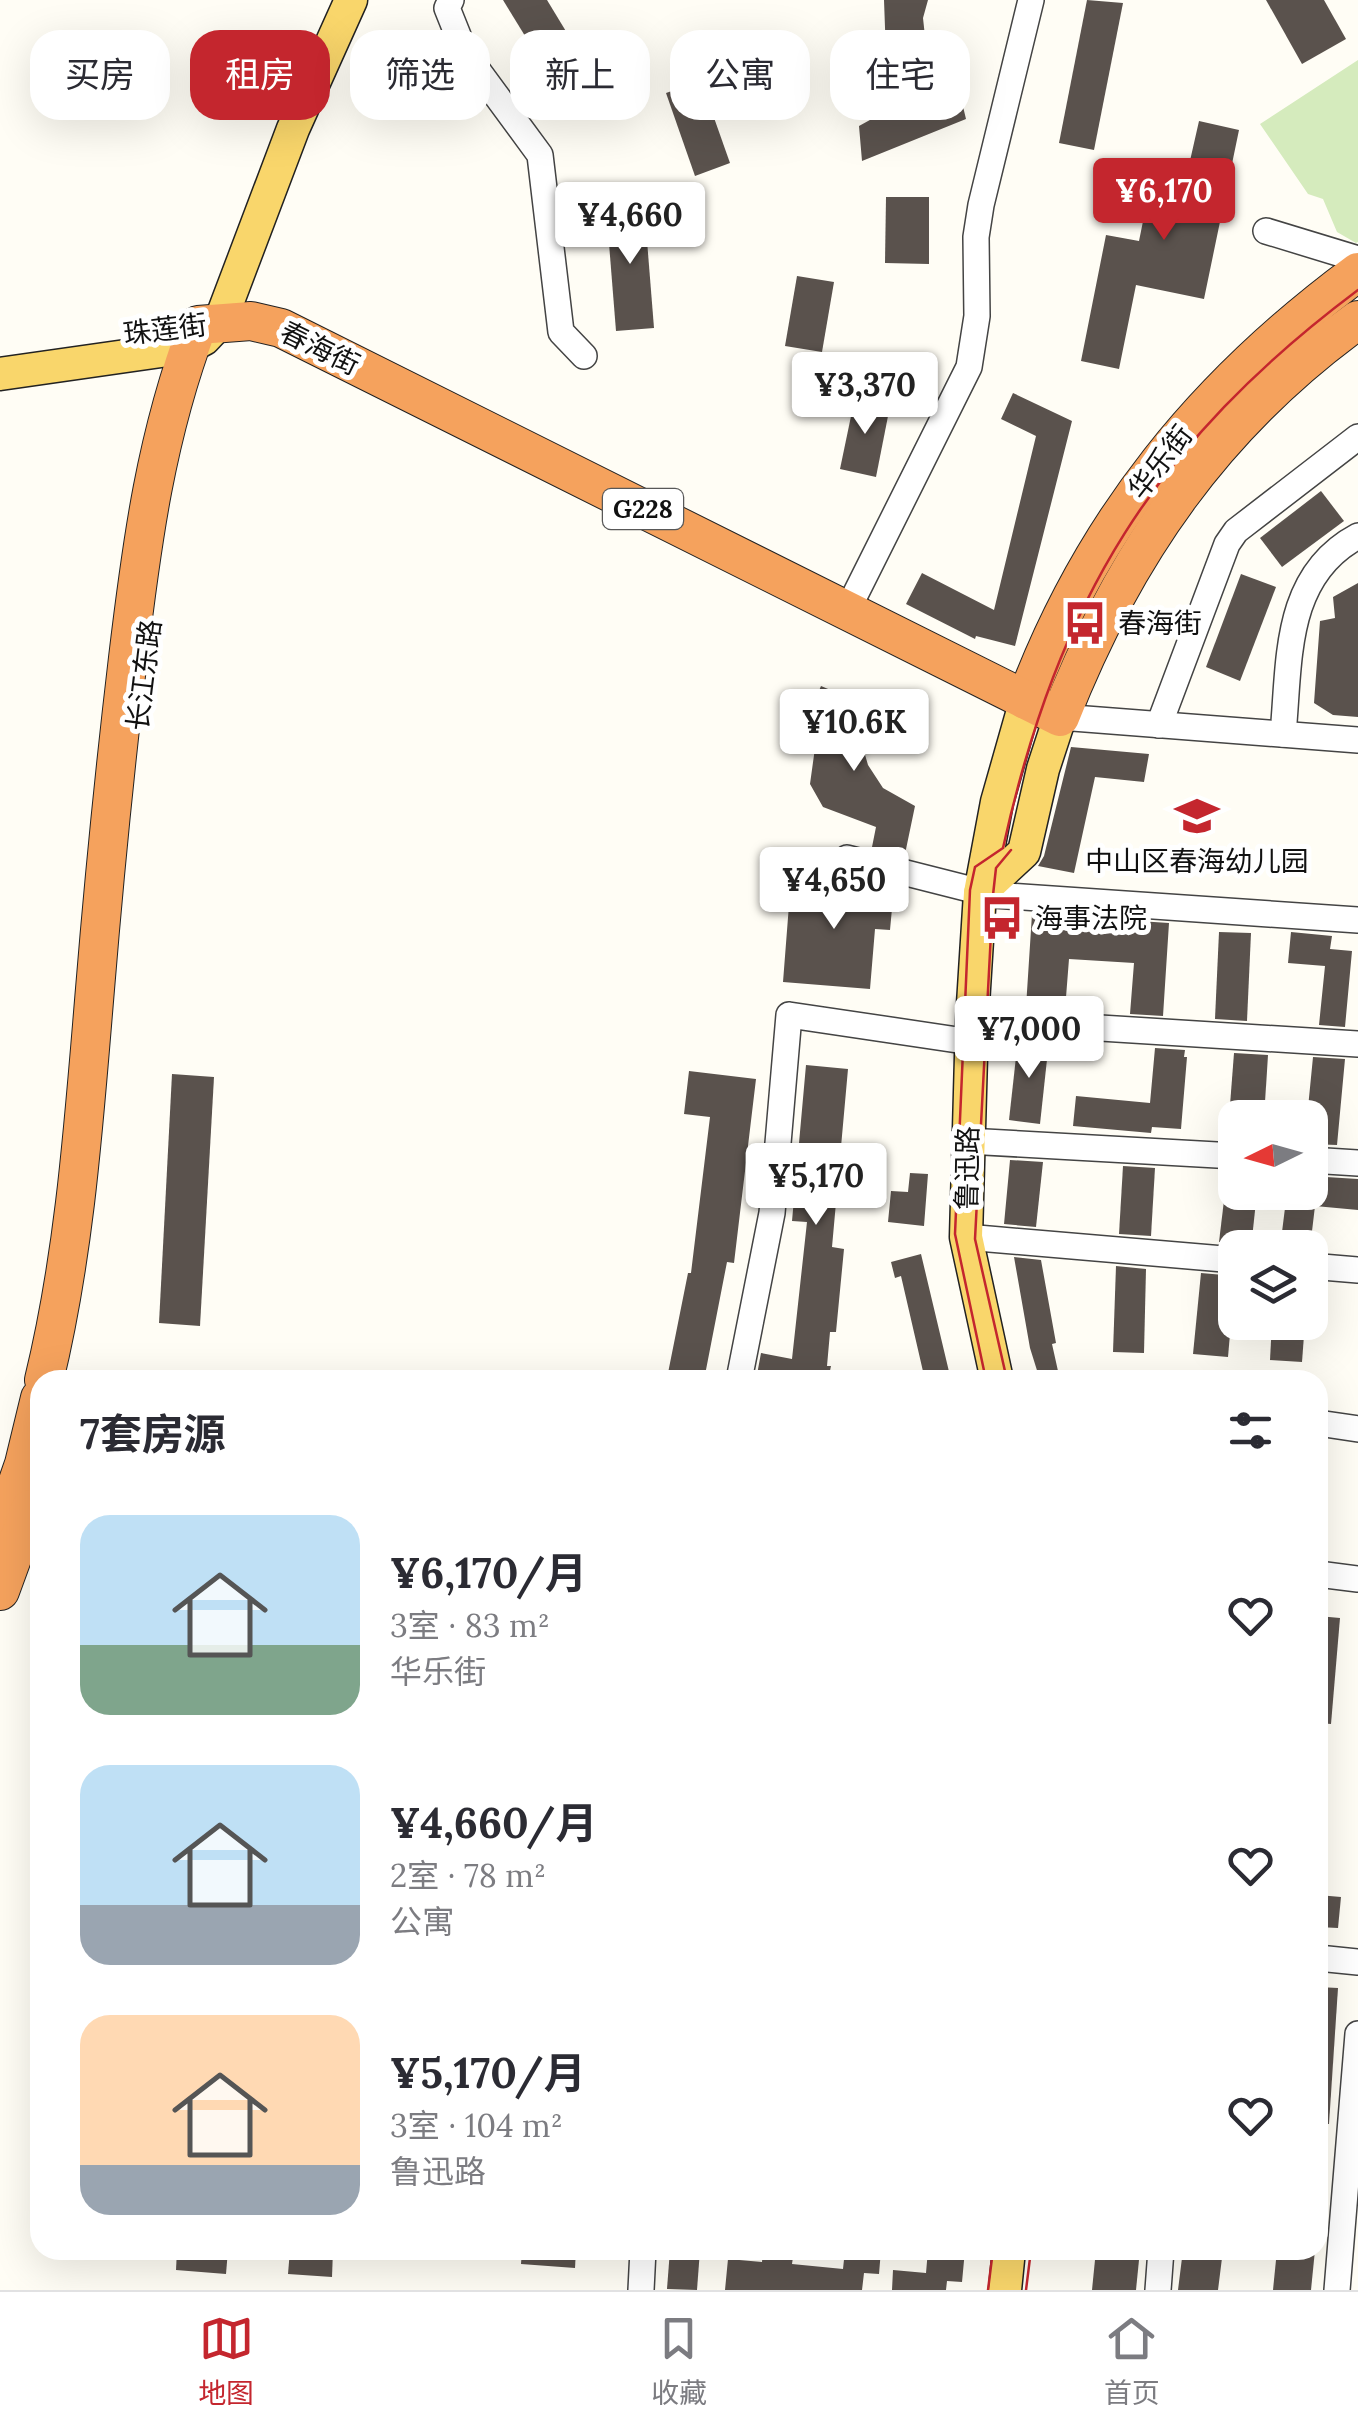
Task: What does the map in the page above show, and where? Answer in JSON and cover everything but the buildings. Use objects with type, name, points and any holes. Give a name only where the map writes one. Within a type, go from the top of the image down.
[{"type":"highway","name":"华乐街","points":[[1026,700],[1043,654],[1089,562],[1148,474],[1184,428],[1236,374],[1310,308],[1358,272]]},
{"type":"highway","name":"华乐街","points":[[1060,717],[1122,581],[1178,498],[1250,412],[1288,375],[1358,320]]},
{"type":"highway","name":"春海街","points":[[202,331],[251,322],[281,328],[1060,717]]},
{"type":"highway","name":"长江东路","points":[[46,1370],[84,1124],[110,807],[147,512],[172,395],[202,331]]},
{"type":"highway","name":"长江东路","points":[[67,1370],[103,1126],[128,810],[165,514],[193,397],[202,331]]},
{"type":"highway","points":[[2,1563],[30,1439]]},
{"type":"highway","points":[[2,1563],[30,1503]]},
{"type":"main road","name":"长江东路","points":[[202,331],[274,121],[327,0]]},
{"type":"main road","name":"长江东路","points":[[202,331],[351,0]]},
{"type":"main road","name":"珠莲街","points":[[0,352],[202,331]]},
{"type":"main road","name":"珠莲街","points":[[0,374],[202,331]]},
{"type":"main road","name":"鲁迅路","points":[[995,1370],[966,1237],[972,1031],[980,893],[997,802],[1026,700]]},
{"type":"main road","points":[[980,893],[1024,852],[1060,717]]},
{"type":"main road","points":[[1004,2290],[1007,2260]]},
{"type":"street","points":[[452,0],[447,8],[465,53],[540,156],[560,332],[584,356]]},
{"type":"street","points":[[847,611],[968,367],[977,316],[976,237],[981,204],[1031,0]]},
{"type":"street","points":[[1266,230],[1358,260]]},
{"type":"street","points":[[1159,725],[1227,544],[1236,531],[1358,437]]},
{"type":"street","points":[[1283,734],[1293,620],[1306,586],[1327,557],[1358,536]]},
{"type":"street","name":"春海街","points":[[1060,717],[1358,740]]},
{"type":"street","points":[[847,858],[980,893],[1358,920]]},
{"type":"street","points":[[741,1370],[772,1213],[788,1015],[972,1031],[1358,1044]]},
{"type":"street","points":[[967,1141],[1218,1155]]},
{"type":"street","points":[[1328,1161],[1358,1162]]},
{"type":"street","points":[[966,1237],[1218,1259]]},
{"type":"street","points":[[1328,1268],[1358,1270]]},
{"type":"street","points":[[1328,1424],[1358,1429]]},
{"type":"street","points":[[1328,1575],[1358,1579]]},
{"type":"street","points":[[1328,1959],[1358,1962]]},
{"type":"street","points":[[1337,2290],[1353,2149],[1358,2034]]},
{"type":"street","points":[[640,2290],[642,2260]]},
{"type":"street","points":[[1158,2290],[1160,2260]]},
{"type":"green space","points":[[1358,60],[1356,243],[1337,232],[1323,199],[1308,194],[1260,124]]},
{"type":"tram line","points":[[984,1370],[955,1234],[970,890],[975,867],[1003,848],[1026,759],[1053,678],[1086,603],[1125,533],[1171,468],[1224,407],[1286,348],[1358,290]]},
{"type":"tram line","points":[[1005,1370],[975,1239],[993,895],[996,868],[1011,850]]},
{"type":"tram line","points":[[988,2290],[992,2260]]},
{"type":"tram line","points":[[1026,2290],[1030,2260]]},
{"type":"place","name":"春海街","points":[[1085,623]]},
{"type":"place","name":"中山区春海幼儿园","points":[[1197,816]]},
{"type":"place","name":"海事法院","points":[[1002,918]]}]
